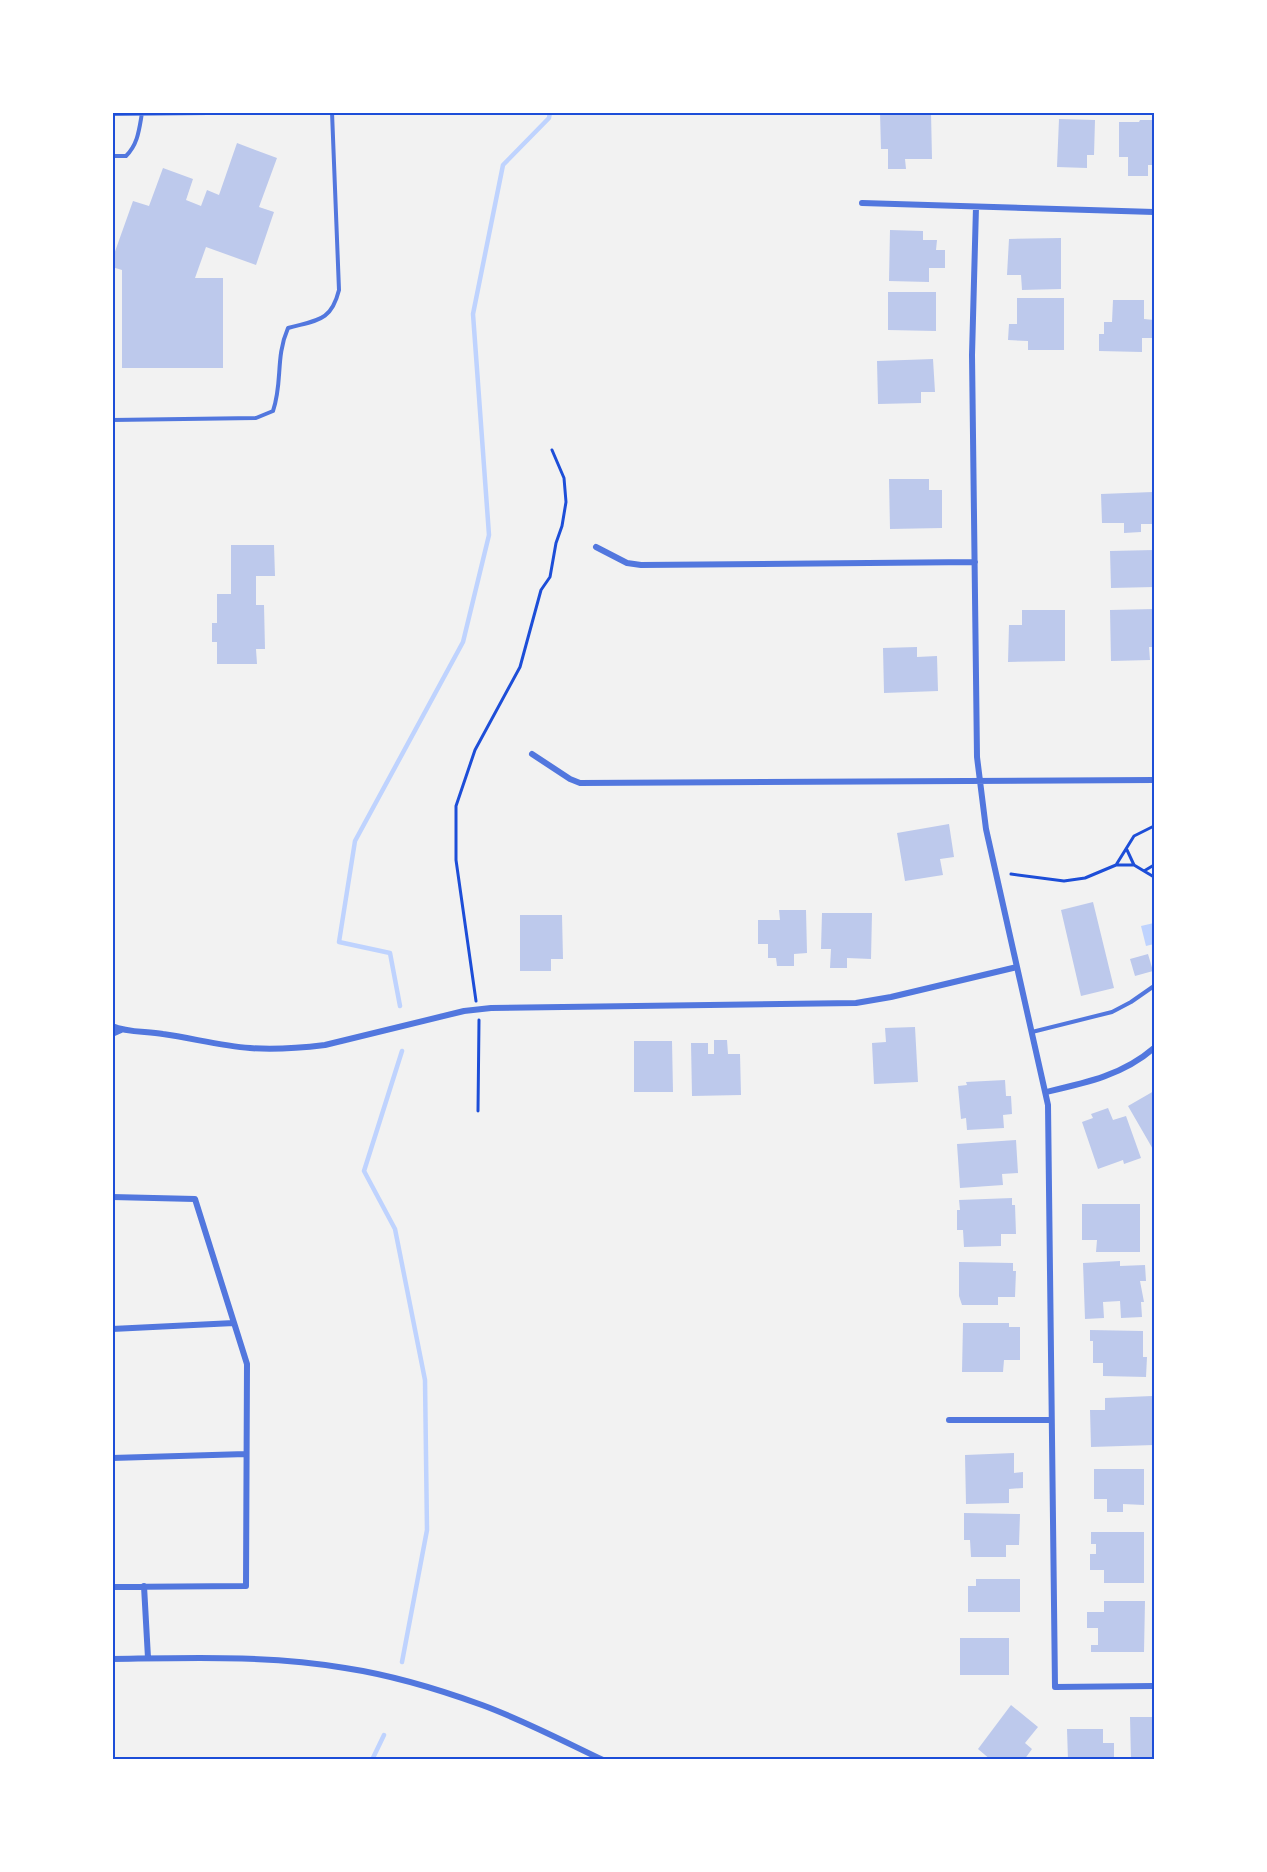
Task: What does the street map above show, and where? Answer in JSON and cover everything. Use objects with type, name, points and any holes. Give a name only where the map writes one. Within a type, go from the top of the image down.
[{"type":"street","points":[[862,203],[1155,212]]},
{"type":"street","points":[[976,207],[972,355],[978,782],[986,829],[1046,1092],[1049,1124],[1055,1687],[1155,1686]]},
{"type":"street","points":[[596,547],[627,563],[641,565],[975,562]]},
{"type":"street","points":[[532,754],[556,771],[580,783],[1155,780]]},
{"type":"street","points":[[112,1026],[121,1030],[251,1048],[297,1047],[325,1045],[477,1009],[856,1003],[1017,967]]},
{"type":"street","points":[[112,1034],[121,1030]]},
{"type":"street","points":[[1046,1092],[1115,1074],[1155,1048]]},
{"type":"street","points":[[112,1197],[195,1199],[247,1364],[246,1586],[112,1587]]},
{"type":"street","points":[[112,1329],[234,1323]]},
{"type":"street","points":[[949,1420],[1051,1420]]},
{"type":"street","points":[[112,1458],[246,1454]]},
{"type":"street","points":[[144,1586],[148,1658]]},
{"type":"street","points":[[112,1659],[276,1660],[347,1668],[377,1674],[482,1705],[603,1760]]},
{"type":"lane","points":[[112,114],[303,112]]},
{"type":"lane","points":[[112,420],[256,418],[273,411],[278,396],[279,355],[288,328],[324,318],[335,306],[339,290],[332,112]]},
{"type":"lane","points":[[112,156],[126,156],[133,149],[142,114]]},
{"type":"lane","points":[[1032,1032],[1112,1012],[1155,986]]},
{"type":"path","points":[[478,1111],[480,1030],[456,860],[456,806],[475,750],[520,667],[541,590],[550,577],[566,502],[564,478],[552,450]]},
{"type":"path","points":[[1116,865],[1134,836],[1155,826]]},
{"type":"path","points":[[1127,850],[1134,865]]},
{"type":"path","points":[[1011,874],[1064,880],[1085,878],[1116,865],[1134,865],[1155,877]]},
{"type":"path","points":[[1144,871],[1155,865]]},
{"type":"water","points":[[1154,923],[1154,944],[1146,946],[1141,926]]},
{"type":"building","points":[[880,112],[931,112],[932,159],[905,159],[906,169],[888,169],[888,149],[881,149]]},
{"type":"building","points":[[1059,119],[1095,120],[1094,155],[1087,155],[1087,168],[1057,167]]},
{"type":"building","points":[[1140,120],[1154,120],[1154,165],[1148,165],[1148,176],[1128,176],[1128,157],[1119,157],[1119,122],[1139,122]]},
{"type":"building","points":[[237,143],[277,158],[259,207],[274,212],[256,265],[206,247],[195,278],[223,278],[223,368],[122,368],[122,270],[112,267],[112,260],[133,201],[149,206],[163,168],[193,179],[186,200],[201,206],[207,190],[219,195]]},
{"type":"building","points":[[890,230],[923,231],[923,240],[937,240],[936,250],[945,250],[945,268],[929,268],[929,282],[889,281]]},
{"type":"building","points":[[1061,238],[1061,289],[1022,290],[1021,275],[1007,275],[1009,239]]},
{"type":"building","points":[[888,292],[936,292],[936,331],[888,330]]},
{"type":"building","points":[[1017,298],[1064,298],[1064,350],[1028,350],[1028,341],[1008,340],[1009,324],[1017,324]]},
{"type":"building","points":[[1113,300],[1144,300],[1144,319],[1154,320],[1154,338],[1142,338],[1142,352],[1099,351],[1099,334],[1104,334],[1104,322],[1112,322]]},
{"type":"building","points":[[933,359],[935,392],[921,392],[921,403],[878,404],[877,361]]},
{"type":"building","points":[[889,479],[929,479],[929,490],[942,490],[942,528],[890,529]]},
{"type":"building","points":[[1153,492],[1154,524],[1141,524],[1141,532],[1124,533],[1124,523],[1102,523],[1101,494]]},
{"type":"building","points":[[231,545],[274,545],[275,576],[256,576],[256,605],[264,605],[265,649],[256,649],[257,664],[217,664],[217,642],[212,642],[212,623],[217,623],[217,594],[231,594]]},
{"type":"building","points":[[1154,550],[1154,587],[1111,588],[1110,551]]},
{"type":"building","points":[[1154,609],[1154,647],[1149,647],[1150,660],[1111,661],[1110,610]]},
{"type":"building","points":[[1022,610],[1065,610],[1065,661],[1008,662],[1009,625],[1022,625]]},
{"type":"building","points":[[917,647],[917,657],[937,656],[938,691],[884,693],[883,648]]},
{"type":"building","points":[[949,824],[954,857],[940,859],[943,875],[905,881],[897,833]]},
{"type":"building","points":[[1093,902],[1114,988],[1081,996],[1061,910]]},
{"type":"building","points":[[779,910],[806,910],[807,953],[794,954],[794,966],[777,966],[776,958],[768,958],[768,944],[758,944],[758,920],[780,920]]},
{"type":"building","points":[[822,913],[872,913],[871,959],[847,958],[847,968],[830,968],[831,949],[821,949]]},
{"type":"building","points":[[520,915],[562,915],[563,959],[551,959],[551,971],[520,971]]},
{"type":"building","points":[[1148,954],[1153,971],[1135,976],[1130,959]]},
{"type":"building","points":[[915,1027],[918,1082],[874,1084],[872,1043],[886,1042],[885,1028]]},
{"type":"building","points":[[714,1040],[727,1040],[728,1054],[740,1054],[741,1095],[692,1096],[691,1043],[708,1043],[708,1054],[714,1054]]},
{"type":"building","points":[[634,1041],[672,1041],[673,1092],[634,1092]]},
{"type":"building","points":[[1005,1080],[1006,1096],[1011,1096],[1012,1114],[1003,1115],[1004,1128],[967,1130],[966,1118],[961,1119],[958,1086],[967,1085],[966,1082]]},
{"type":"building","points":[[1154,1091],[1154,1151],[1128,1106]]},
{"type":"building","points":[[1108,1108],[1113,1120],[1126,1116],[1141,1158],[1124,1164],[1123,1160],[1098,1169],[1082,1122],[1093,1118],[1091,1114]]},
{"type":"building","points":[[1016,1140],[1018,1173],[1002,1174],[1003,1185],[960,1188],[957,1144]]},
{"type":"building","points":[[1012,1198],[1012,1205],[1015,1205],[1016,1234],[1001,1234],[1001,1246],[964,1247],[963,1230],[957,1230],[959,1200]]},
{"type":"building","points":[[1082,1204],[1140,1204],[1140,1252],[1096,1252],[1097,1240],[1082,1240]]},
{"type":"building","points":[[1120,1261],[1120,1266],[1145,1265],[1146,1281],[1140,1281],[1144,1302],[1141,1302],[1142,1317],[1121,1318],[1120,1301],[1103,1302],[1104,1318],[1085,1319],[1083,1263]]},
{"type":"building","points":[[959,1262],[1013,1263],[1013,1271],[1016,1271],[1015,1297],[998,1297],[998,1305],[962,1305],[959,1296]]},
{"type":"building","points":[[963,1323],[1009,1323],[1009,1327],[1020,1327],[1020,1360],[1004,1360],[1003,1372],[962,1372]]},
{"type":"building","points":[[1090,1330],[1143,1331],[1143,1357],[1147,1357],[1146,1377],[1103,1376],[1103,1363],[1093,1363],[1093,1341],[1090,1341]]},
{"type":"building","points":[[1152,1396],[1154,1445],[1091,1447],[1090,1410],[1105,1410],[1105,1398]]},
{"type":"building","points":[[1014,1453],[1014,1473],[1023,1472],[1023,1488],[1009,1489],[1009,1503],[966,1504],[965,1455]]},
{"type":"building","points":[[1094,1469],[1144,1469],[1144,1505],[1123,1504],[1123,1512],[1107,1512],[1107,1499],[1094,1499]]},
{"type":"building","points":[[964,1513],[1020,1514],[1019,1545],[1006,1545],[1006,1557],[971,1557],[970,1540],[964,1540]]},
{"type":"building","points":[[1091,1532],[1144,1532],[1144,1583],[1104,1583],[1104,1570],[1090,1570],[1090,1554],[1096,1554],[1096,1544],[1091,1544]]},
{"type":"building","points":[[976,1579],[1020,1579],[1020,1612],[968,1612],[968,1586],[976,1586]]},
{"type":"building","points":[[1104,1601],[1145,1601],[1144,1652],[1091,1652],[1091,1645],[1098,1645],[1098,1628],[1087,1628],[1087,1612],[1104,1612]]},
{"type":"building","points":[[960,1638],[1009,1638],[1009,1675],[960,1675]]},
{"type":"building","points":[[1011,1705],[1038,1727],[1025,1743],[1032,1749],[1024,1760],[991,1760],[978,1749]]},
{"type":"building","points":[[1130,1717],[1154,1717],[1154,1760],[1131,1760]]},
{"type":"building","points":[[1067,1729],[1103,1729],[1103,1743],[1114,1743],[1114,1760],[1068,1760]]},
{"type":"waterway","points":[[400,1006],[390,953],[339,942],[355,841],[463,642],[489,535],[473,314],[503,165],[549,118],[550,112]]},
{"type":"waterway","points":[[402,1051],[364,1171],[395,1229],[425,1380],[427,1530],[402,1662]]},
{"type":"waterway","points":[[372,1760],[384,1735]]}]
